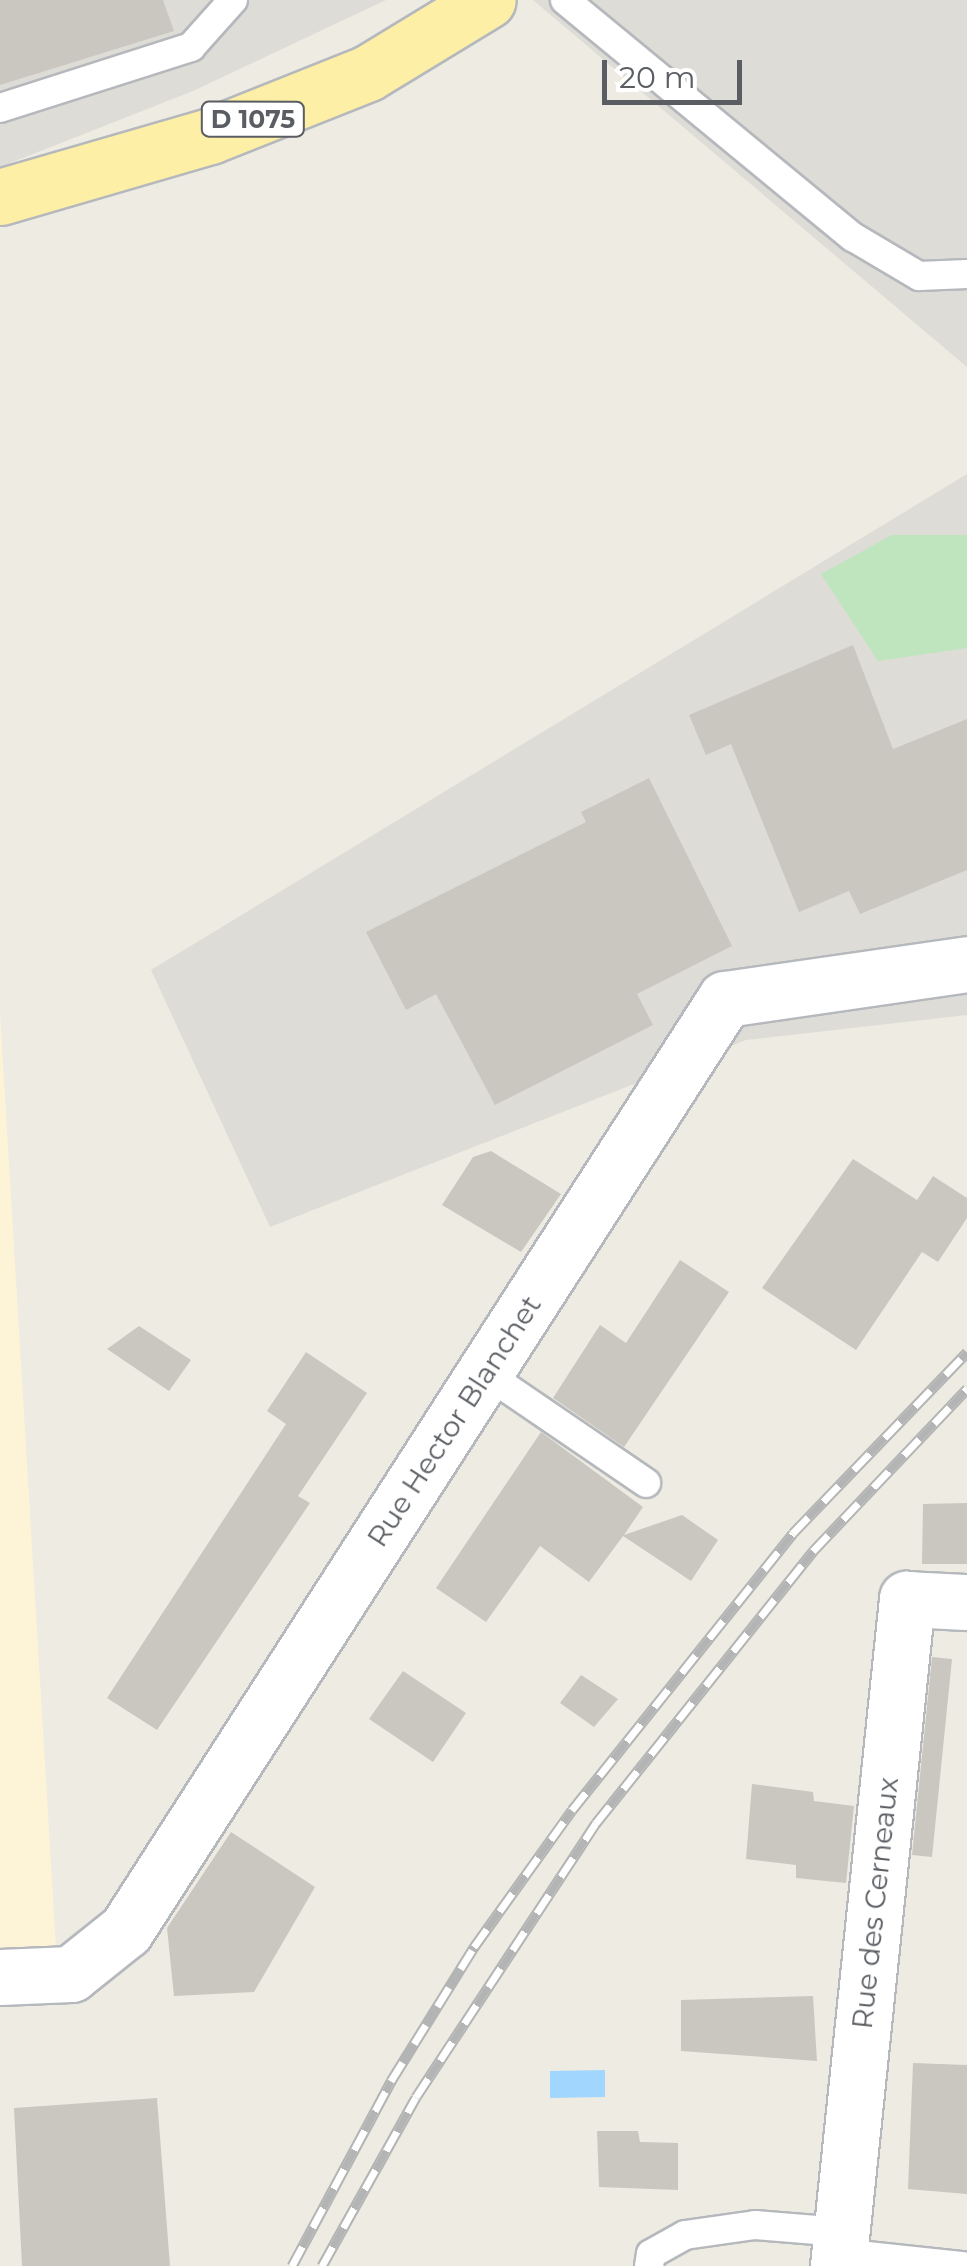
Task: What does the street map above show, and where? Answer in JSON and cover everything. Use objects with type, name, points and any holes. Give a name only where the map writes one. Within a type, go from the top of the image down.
[{"type":"main road","name":"D 1075","points":[[0,196],[210,136],[315,94],[368,72],[488,0]]},
{"type":"street","name":"Rue Hector Blanchet","points":[[0,1977],[71,1974],[126,1930],[726,999],[967,964]]},
{"type":"street","name":"Rue des Cerneaux","points":[[840,2250],[907,1599],[967,1602]]},
{"type":"lane","points":[[0,108],[191,47],[233,0]]},
{"type":"lane","points":[[565,0],[852,237],[919,276],[967,274]]},
{"type":"lane","points":[[485,1373],[646,1483]]},
{"type":"lane","points":[[649,2266],[651,2254],[685,2235],[755,2225],[840,2250],[963,2266]]},
{"type":"shaded area","points":[[0,0],[386,0],[193,91],[0,167]]},
{"type":"shaded area","points":[[533,0],[967,0],[967,367]]},
{"type":"shaded area","points":[[967,474],[967,1015],[746,1040],[270,1227],[151,970]]},
{"type":"shaded area","points":[[0,1013],[56,1947],[0,1948]]},
{"type":"green space","points":[[892,535],[967,535],[967,648],[878,661],[821,574]]},
{"type":"water","points":[[605,2070],[605,2097],[550,2098],[550,2071]]},
{"type":"building","points":[[0,0],[163,0],[174,31],[0,85]]},
{"type":"building","points":[[853,645],[893,749],[967,719],[967,870],[860,914],[849,891],[799,912],[731,744],[706,755],[689,715]]},
{"type":"building","points":[[649,778],[732,946],[637,994],[653,1025],[495,1105],[436,994],[406,1010],[366,932],[586,822],[581,812]]},
{"type":"building","points":[[491,1151],[561,1194],[521,1252],[442,1205],[473,1157]]},
{"type":"building","points":[[853,1159],[917,1200],[933,1176],[967,1198],[967,1218],[938,1262],[922,1252],[856,1350],[762,1288]]},
{"type":"building","points":[[680,1260],[729,1292],[624,1447],[553,1398],[600,1325],[626,1343]]},
{"type":"building","points":[[139,1326],[191,1360],[169,1391],[107,1349]]},
{"type":"building","points":[[306,1352],[367,1393],[298,1496],[310,1503],[157,1730],[107,1698],[286,1424],[267,1411]]},
{"type":"building","points":[[541,1432],[643,1507],[624,1535],[682,1515],[718,1540],[691,1581],[623,1536],[589,1582],[540,1546],[486,1622],[436,1588]]},
{"type":"building","points":[[967,1503],[967,1564],[922,1564],[923,1504]]},
{"type":"building","points":[[932,1657],[952,1659],[932,1857],[912,1855]]},
{"type":"building","points":[[403,1671],[466,1713],[433,1762],[369,1719]]},
{"type":"building","points":[[581,1675],[618,1699],[594,1727],[560,1703]]},
{"type":"building","points":[[752,1784],[813,1792],[814,1801],[854,1806],[846,1883],[796,1878],[796,1865],[746,1859]]},
{"type":"building","points":[[231,1832],[315,1887],[254,1992],[174,1996],[167,1928]]},
{"type":"building","points":[[813,1996],[817,2061],[681,2051],[681,2000]]},
{"type":"building","points":[[913,2063],[967,2065],[967,2194],[908,2189]]},
{"type":"building","points":[[157,2098],[170,2266],[22,2266],[14,2108]]},
{"type":"building","points":[[597,2131],[638,2131],[640,2142],[678,2143],[678,2190],[599,2187]]},
{"type":"railway","points":[[292,2266],[391,2081],[474,1947],[572,1810],[793,1533],[967,1352]]},
{"type":"railway","points":[[322,2266],[416,2097],[596,1823],[813,1551],[967,1389]]}]
